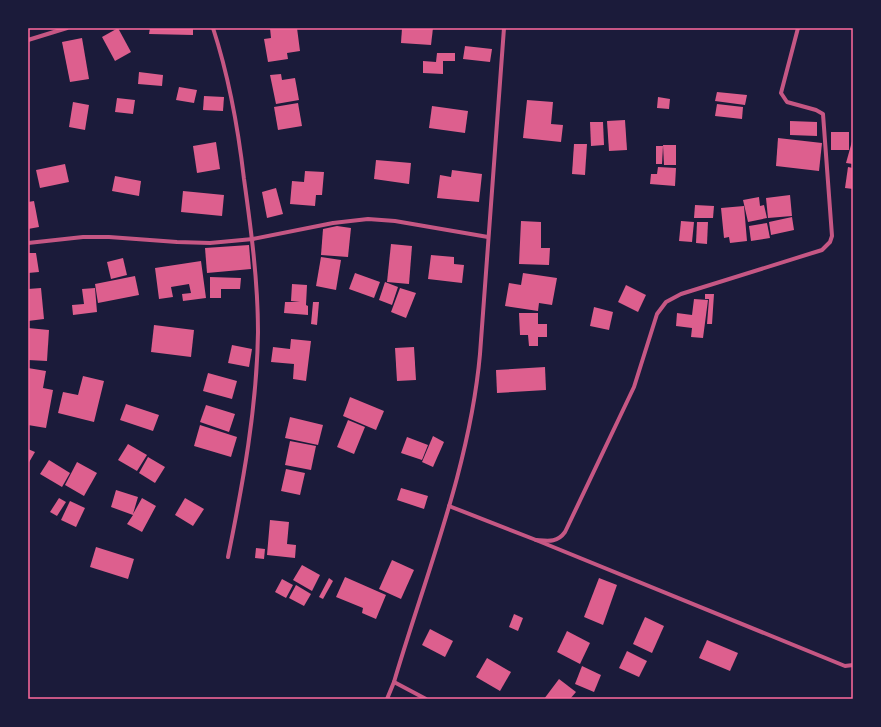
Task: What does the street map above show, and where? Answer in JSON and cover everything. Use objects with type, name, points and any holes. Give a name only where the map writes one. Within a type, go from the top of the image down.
[{"type":"street","points":[[28,40],[67,28]]},
{"type":"street","points":[[213,28],[233,101],[252,239],[258,332],[252,411],[238,506],[228,557]]},
{"type":"street","points":[[387,699],[394,682],[449,506],[468,435],[474,403],[480,354],[504,28]]},
{"type":"street","points":[[536,540],[558,540],[565,532],[634,387],[657,314],[666,302],[681,294],[822,250],[830,242],[831,229],[823,114],[816,110],[787,102],[781,93],[798,28]]},
{"type":"street","points":[[28,243],[83,237],[131,238],[193,243],[252,239],[333,223],[368,219],[395,221],[488,237]]},
{"type":"street","points":[[449,506],[845,666],[853,665]]},
{"type":"street","points":[[394,682],[426,699]]},
{"type":"building","points":[[118,28],[131,52],[115,61],[102,37]]},
{"type":"building","points":[[150,28],[193,28],[193,35],[149,34]]},
{"type":"building","points":[[270,28],[297,28],[300,51],[287,53],[288,59],[268,62],[264,39],[271,38]]},
{"type":"building","points":[[402,28],[433,28],[431,45],[401,43]]},
{"type":"building","points":[[82,38],[89,79],[70,82],[62,42]]},
{"type":"building","points":[[465,46],[492,49],[490,62],[463,59]]},
{"type":"building","points":[[437,53],[455,53],[455,61],[443,61],[443,74],[423,73],[423,61],[436,62]]},
{"type":"building","points":[[139,72],[163,75],[162,86],[138,84]]},
{"type":"building","points":[[281,74],[282,80],[295,78],[299,100],[276,104],[270,75]]},
{"type":"building","points":[[179,87],[197,90],[194,103],[176,100]]},
{"type":"building","points":[[717,92],[747,95],[745,105],[715,101]]},
{"type":"building","points":[[204,96],[224,97],[223,111],[203,110]]},
{"type":"building","points":[[658,97],[670,99],[669,109],[657,108]]},
{"type":"building","points":[[117,98],[135,100],[133,114],[115,112]]},
{"type":"building","points":[[527,100],[553,102],[551,124],[563,125],[561,142],[523,138]]},
{"type":"building","points":[[73,102],[89,105],[85,130],[69,127]]},
{"type":"building","points":[[298,103],[302,126],[278,130],[274,107]]},
{"type":"building","points":[[717,104],[743,107],[742,119],[715,116]]},
{"type":"building","points":[[432,106],[468,111],[465,133],[429,128]]},
{"type":"building","points":[[625,120],[627,150],[609,151],[607,121]]},
{"type":"building","points":[[790,121],[817,122],[817,136],[790,135]]},
{"type":"building","points":[[590,122],[603,122],[604,145],[591,146]]},
{"type":"building","points":[[831,132],[849,132],[849,150],[831,150]]},
{"type":"building","points":[[778,138],[822,143],[819,171],[776,166]]},
{"type":"building","points":[[853,138],[853,164],[846,163]]},
{"type":"building","points":[[216,142],[220,169],[197,173],[193,146]]},
{"type":"building","points":[[574,144],[587,144],[585,175],[572,174]]},
{"type":"building","points":[[663,145],[676,145],[676,165],[664,165]]},
{"type":"building","points":[[656,146],[663,146],[662,164],[656,164]]},
{"type":"building","points":[[376,160],[411,163],[409,184],[374,179]]},
{"type":"building","points":[[65,164],[69,182],[40,188],[36,170]]},
{"type":"building","points":[[658,167],[676,168],[675,186],[650,184],[651,174],[657,174]]},
{"type":"building","points":[[848,167],[853,168],[853,189],[845,188]]},
{"type":"building","points":[[452,170],[482,174],[479,202],[437,198],[440,175],[451,177]]},
{"type":"building","points":[[305,171],[324,172],[322,195],[316,195],[315,206],[290,204],[292,181],[304,182]]},
{"type":"building","points":[[115,176],[141,181],[139,196],[112,191]]},
{"type":"building","points":[[276,188],[283,214],[267,218],[262,192]]},
{"type":"building","points":[[183,191],[224,195],[222,216],[181,212]]},
{"type":"building","points":[[790,195],[792,216],[768,218],[766,198]]},
{"type":"building","points":[[759,197],[760,206],[764,205],[767,218],[748,222],[743,200]]},
{"type":"building","points":[[34,201],[39,227],[28,229],[28,202]]},
{"type":"building","points":[[695,205],[714,206],[713,218],[694,218]]},
{"type":"building","points":[[744,206],[747,241],[730,243],[729,237],[724,238],[721,208]]},
{"type":"building","points":[[792,217],[794,230],[771,235],[769,222]]},
{"type":"building","points":[[521,221],[541,222],[541,248],[550,248],[549,265],[519,264]]},
{"type":"building","points":[[681,221],[694,222],[692,242],[679,241]]},
{"type":"building","points":[[697,222],[708,222],[707,244],[696,243]]},
{"type":"building","points":[[767,223],[770,238],[751,241],[749,226]]},
{"type":"building","points":[[337,226],[351,228],[348,257],[321,255],[323,229]]},
{"type":"building","points":[[391,244],[412,246],[409,284],[387,282]]},
{"type":"building","points":[[249,245],[251,269],[207,273],[205,248]]},
{"type":"building","points":[[28,253],[36,253],[39,272],[28,273]]},
{"type":"building","points":[[431,255],[454,257],[454,264],[464,265],[462,283],[428,279]]},
{"type":"building","points":[[321,257],[341,260],[336,290],[316,286]]},
{"type":"building","points":[[123,258],[127,275],[111,279],[107,262]]},
{"type":"building","points":[[201,261],[206,298],[183,301],[182,294],[191,293],[189,284],[171,287],[173,297],[159,299],[155,268]]},
{"type":"building","points":[[355,273],[380,282],[374,298],[349,289]]},
{"type":"building","points":[[523,273],[557,278],[552,305],[539,303],[538,311],[505,306],[509,283],[521,285]]},
{"type":"building","points":[[135,276],[139,295],[98,303],[95,284]]},
{"type":"building","points":[[210,277],[241,278],[240,289],[221,289],[221,298],[210,298]]},
{"type":"building","points":[[385,282],[398,287],[392,305],[379,300]]},
{"type":"building","points":[[292,284],[307,285],[306,305],[308,306],[308,315],[284,313],[285,302],[300,302],[291,301]]},
{"type":"building","points":[[626,285],[646,295],[638,312],[618,302]]},
{"type":"building","points":[[41,288],[44,319],[28,321],[28,289]]},
{"type":"building","points":[[95,288],[97,312],[73,315],[72,305],[84,304],[82,289]]},
{"type":"building","points":[[400,288],[416,293],[406,318],[391,312]]},
{"type":"building","points":[[705,294],[714,294],[712,324],[707,324],[709,299],[705,299]]},
{"type":"building","points":[[694,299],[708,300],[703,338],[691,337],[692,328],[676,326],[677,313],[692,315]]},
{"type":"building","points":[[313,302],[319,302],[317,325],[311,324]]},
{"type":"building","points":[[594,307],[613,312],[609,330],[590,326]]},
{"type":"building","points":[[519,313],[538,313],[538,324],[547,324],[547,337],[538,337],[538,346],[529,346],[528,335],[520,335]]},
{"type":"building","points":[[154,325],[194,330],[191,357],[151,352]]},
{"type":"building","points":[[28,328],[49,330],[47,361],[28,360]]},
{"type":"building","points":[[291,339],[311,341],[306,381],[293,379],[294,364],[271,362],[273,347],[290,349]]},
{"type":"building","points":[[232,345],[252,349],[249,367],[228,363]]},
{"type":"building","points":[[414,347],[416,380],[397,381],[395,348]]},
{"type":"building","points":[[545,367],[546,390],[497,393],[496,370]]},
{"type":"building","points":[[28,368],[46,371],[43,388],[53,390],[46,428],[28,425]]},
{"type":"building","points":[[208,373],[237,381],[232,399],[203,391]]},
{"type":"building","points":[[83,376],[104,381],[94,422],[58,413],[63,392],[78,395]]},
{"type":"building","points":[[350,397],[384,411],[376,430],[343,416]]},
{"type":"building","points":[[126,404],[159,415],[153,431],[120,420]]},
{"type":"building","points":[[206,405],[235,414],[229,432],[200,422]]},
{"type":"building","points":[[290,417],[323,425],[318,445],[285,438]]},
{"type":"building","points":[[348,420],[365,427],[354,454],[337,447]]},
{"type":"building","points":[[200,425],[237,437],[231,457],[194,446]]},
{"type":"building","points":[[433,436],[444,442],[433,467],[422,462]]},
{"type":"building","points":[[407,437],[428,445],[422,460],[401,453]]},
{"type":"building","points":[[290,441],[316,446],[311,470],[285,465]]},
{"type":"building","points":[[128,444],[147,455],[137,471],[118,460]]},
{"type":"building","points":[[28,449],[35,452],[28,464]]},
{"type":"building","points":[[148,457],[165,467],[155,483],[139,473]]},
{"type":"building","points":[[49,460],[70,473],[62,487],[40,474]]},
{"type":"building","points":[[77,462],[97,473],[84,496],[65,485]]},
{"type":"building","points":[[286,469],[305,473],[300,495],[281,491]]},
{"type":"building","points":[[401,488],[428,496],[424,509],[397,500]]},
{"type":"building","points":[[116,490],[138,497],[133,514],[142,498],[156,506],[142,532],[127,524],[133,515],[111,507]]},
{"type":"building","points":[[59,498],[66,502],[57,516],[50,512]]},
{"type":"building","points":[[185,498],[204,509],[193,526],[175,515]]},
{"type":"building","points":[[70,501],[85,508],[76,527],[61,520]]},
{"type":"building","points":[[270,520],[289,522],[287,544],[296,545],[295,558],[267,555]]},
{"type":"building","points":[[96,547],[134,559],[128,579],[90,567]]},
{"type":"building","points":[[256,548],[265,549],[264,559],[255,558]]},
{"type":"building","points":[[392,560],[414,570],[401,599],[379,589]]},
{"type":"building","points":[[302,565],[320,575],[312,591],[293,580]]},
{"type":"building","points":[[345,577],[386,595],[376,619],[362,613],[363,608],[336,597]]},
{"type":"building","points":[[329,578],[333,581],[323,599],[319,597]]},
{"type":"building","points":[[599,578],[617,585],[603,625],[584,617]]},
{"type":"building","points":[[282,579],[293,585],[286,598],[275,592]]},
{"type":"building","points":[[296,585],[311,594],[304,606],[289,598]]},
{"type":"building","points":[[514,614],[523,618],[518,631],[509,627]]},
{"type":"building","points":[[645,617],[664,626],[652,653],[633,644]]},
{"type":"building","points":[[430,629],[453,641],[445,657],[422,645]]},
{"type":"building","points":[[567,631],[590,643],[580,664],[557,652]]},
{"type":"building","points":[[707,640],[738,653],[730,671],[699,658]]},
{"type":"building","points":[[627,651],[647,661],[639,677],[619,668]]},
{"type":"building","points":[[487,658],[511,672],[500,691],[476,677]]},
{"type":"building","points":[[582,666],[601,675],[594,692],[575,684]]},
{"type":"building","points":[[559,679],[576,692],[570,699],[544,699]]}]
